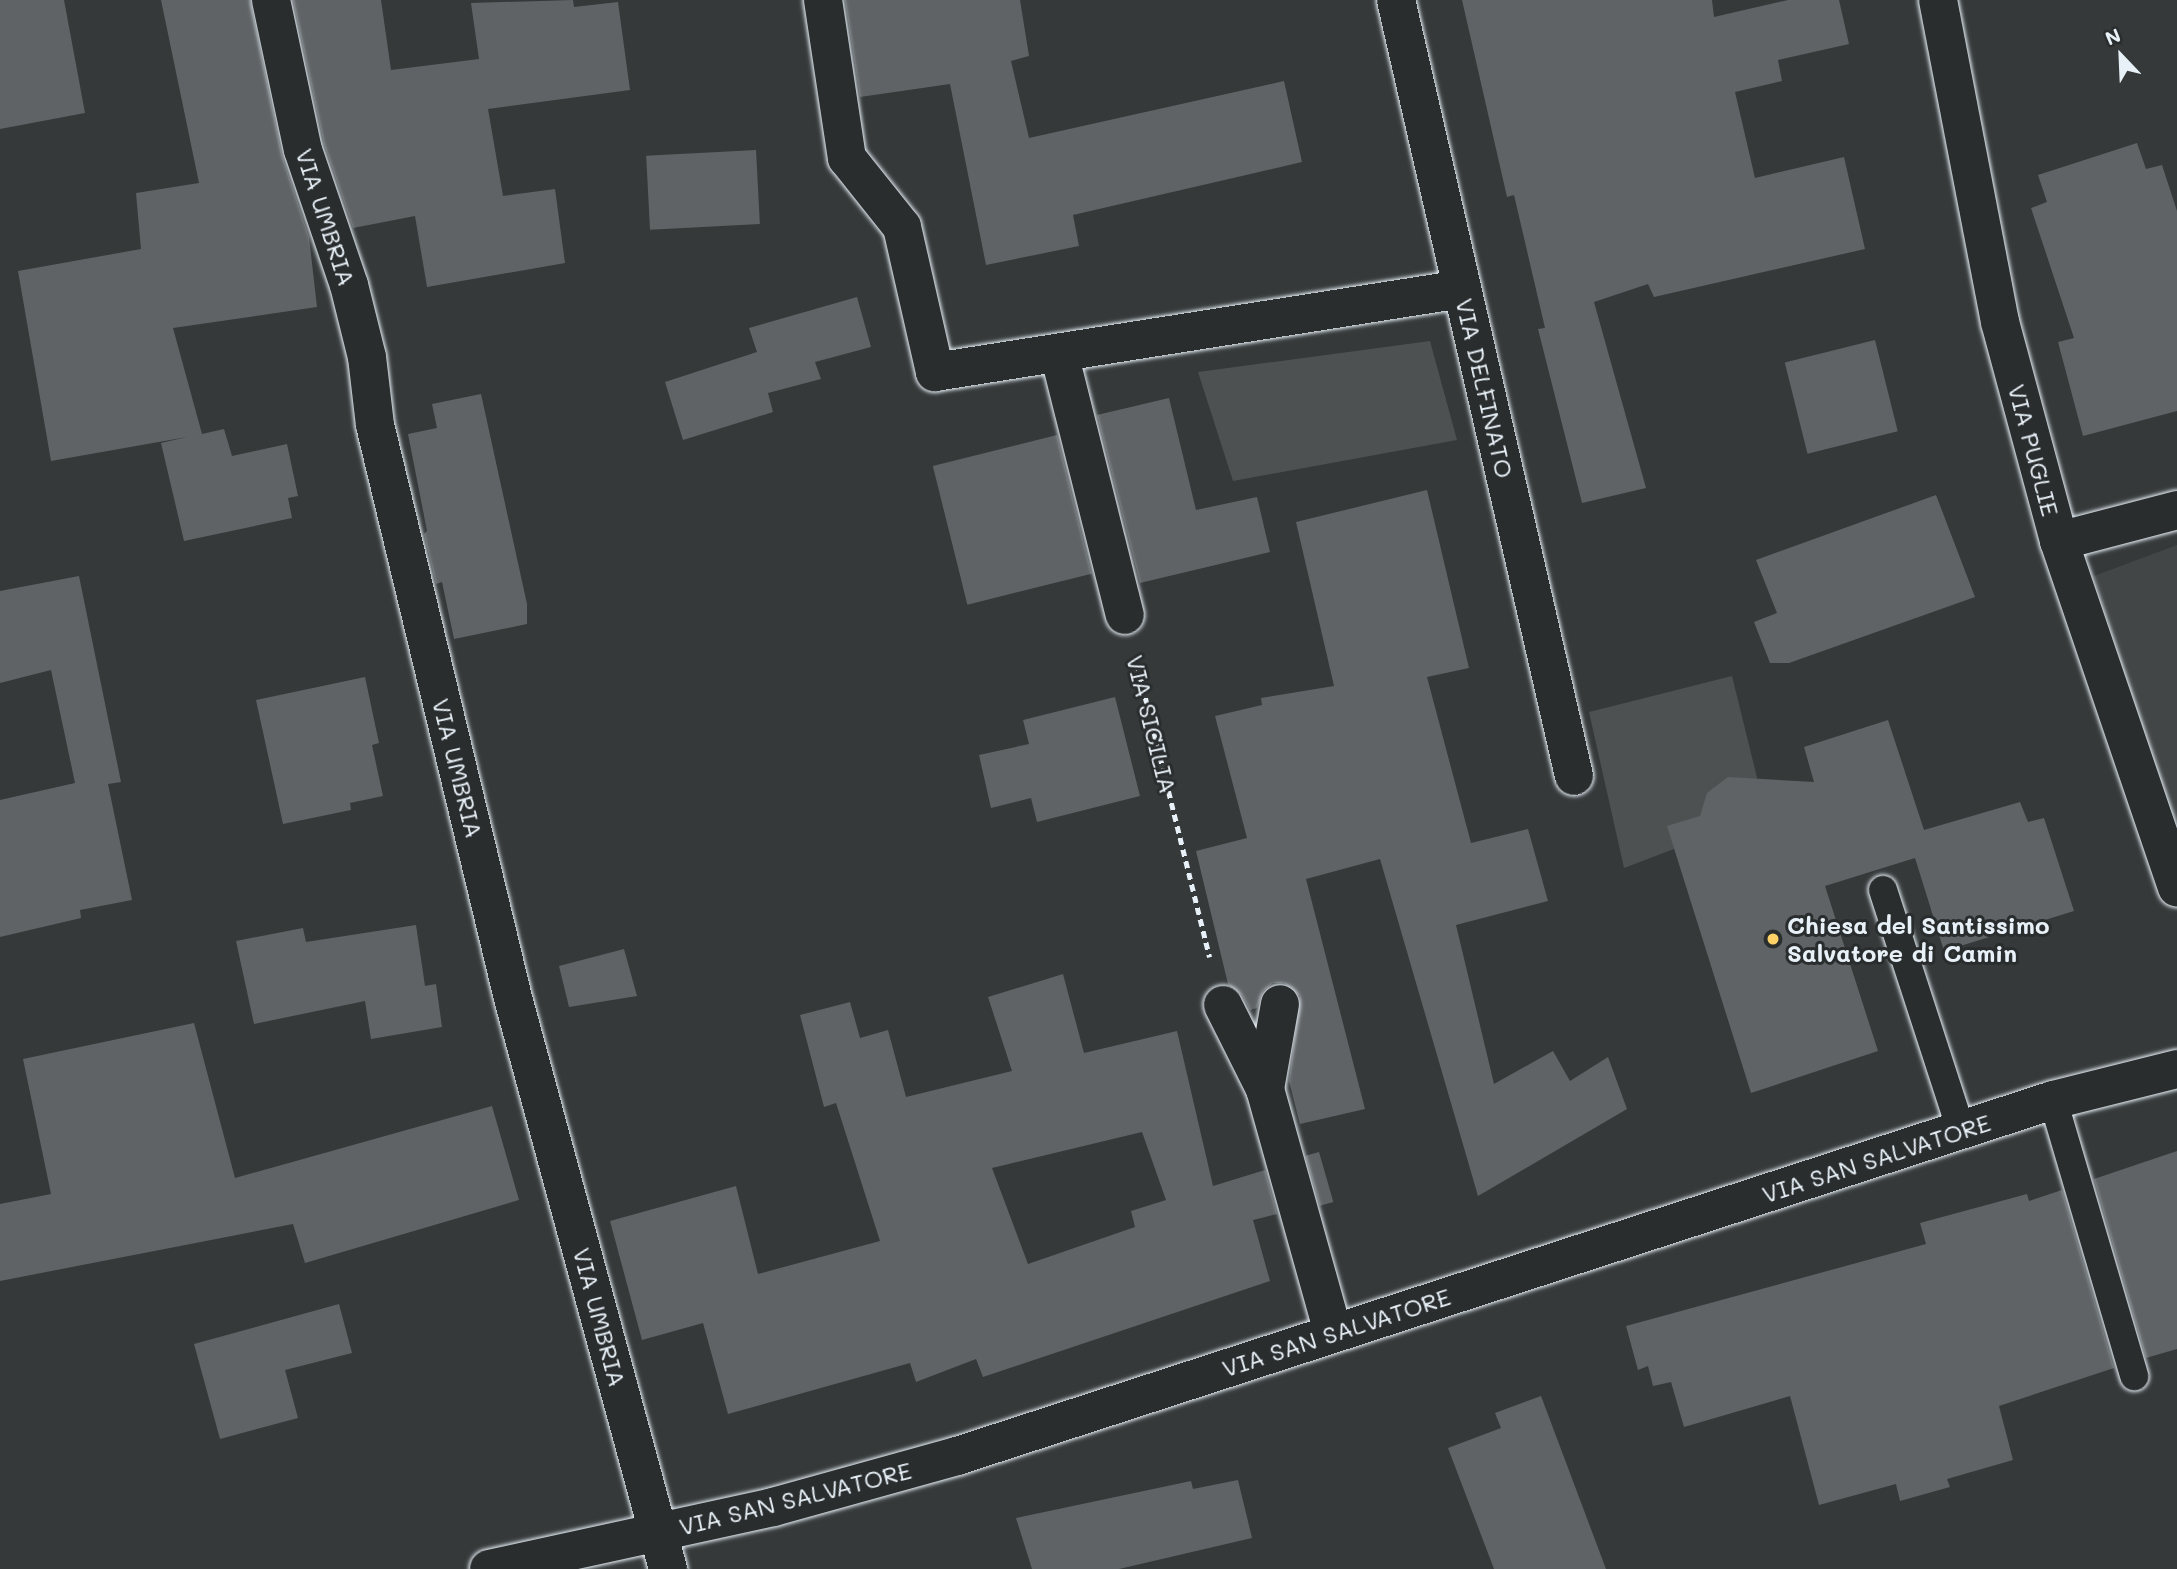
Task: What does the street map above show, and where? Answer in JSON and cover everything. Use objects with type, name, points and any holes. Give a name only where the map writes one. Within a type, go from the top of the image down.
[{"type":"street","name":"VIA UMBRIA","points":[[271,0],[303,150],[349,285],[367,357],[375,425],[513,998],[663,1551]]},
{"type":"street","points":[[823,0],[847,158],[902,227],[935,373],[1462,289]]},
{"type":"street","name":"VIA DELFINATO","points":[[1396,0],[1574,776]]},
{"type":"street","name":"VIA PUGLIE","points":[[1938,0],[2000,322],[2059,541],[2177,887]]},
{"type":"street","points":[[1059,352],[1125,615]]},
{"type":"street","points":[[2059,541],[2177,510]]},
{"type":"street","points":[[1265,1089],[1280,1004]]},
{"type":"street","points":[[1223,1005],[1265,1089],[1333,1333]]},
{"type":"street","name":"VIA SAN SALVATORE","points":[[489,1569],[663,1551],[2053,1100],[2177,1069]]},
{"type":"lane","points":[[1883,890],[1961,1130]]},
{"type":"lane","points":[[2053,1100],[2134,1376]]},
{"type":"path","name":"VIA SICILIA","points":[[1125,615],[1223,1005]]},
{"type":"shaded area","points":[[1430,341],[1457,440],[1233,481],[1198,372]]},
{"type":"shaded area","points":[[2177,545],[2177,848],[2094,576]]},
{"type":"shaded area","points":[[1732,676],[1766,814],[1624,868],[1589,712]]},
{"type":"building","points":[[0,0],[64,0],[85,113],[0,129]]},
{"type":"building","points":[[161,0],[250,0],[282,155],[309,237],[317,307],[173,328],[202,434],[224,429],[232,456],[287,444],[298,496],[288,498],[292,518],[184,541],[161,443],[187,437],[51,461],[18,271],[141,249],[136,193],[199,183]]},
{"type":"building","points":[[293,0],[381,0],[391,70],[479,59],[471,3],[573,0],[574,7],[618,2],[630,90],[488,109],[503,196],[555,189],[565,263],[427,287],[415,216],[353,228],[324,144]]},
{"type":"building","points":[[845,0],[1020,0],[1029,56],[1011,61],[1029,138],[1284,81],[1302,162],[1073,215],[1079,246],[986,265],[950,84],[860,97]]},
{"type":"building","points":[[1462,0],[1712,0],[1714,17],[1788,0],[1839,0],[1849,44],[1778,60],[1782,81],[1735,92],[1755,178],[1844,157],[1865,249],[1654,297],[1648,284],[1594,302],[1646,488],[1582,503],[1538,329],[1545,328],[1514,195],[1507,197]]},
{"type":"building","points":[[2137,143],[2146,169],[2162,165],[2177,211],[2177,411],[2083,436],[2058,342],[2074,338],[2031,208],[2047,202],[2038,175]]},
{"type":"building","points":[[756,150],[760,224],[650,230],[646,156]]},
{"type":"building","points":[[857,297],[871,347],[815,362],[821,379],[768,393],[773,412],[683,440],[665,382],[757,352],[749,328]]},
{"type":"building","points":[[1875,340],[1898,431],[1808,454],[1785,362]]},
{"type":"building","points":[[481,394],[527,604],[527,624],[454,639],[442,582],[436,584],[424,534],[427,531],[408,434],[437,428],[432,404]]},
{"type":"building","points":[[1169,398],[1196,510],[1257,497],[1270,552],[1140,583],[1097,415]]},
{"type":"building","points":[[1057,435],[1092,574],[967,605],[933,466]]},
{"type":"building","points":[[1427,490],[1469,668],[1427,677],[1471,843],[1528,829],[1548,901],[1456,925],[1494,1084],[1553,1051],[1570,1081],[1608,1057],[1627,1109],[1478,1196],[1380,859],[1306,879],[1365,1109],[1300,1124],[1289,1081],[1300,996],[1284,983],[1273,983],[1263,991],[1257,1008],[1250,1010],[1242,995],[1228,984],[1196,851],[1247,838],[1215,716],[1262,705],[1261,698],[1334,686],[1296,522]]},
{"type":"building","points":[[1936,495],[1975,597],[1789,663],[1770,663],[1754,622],[1777,613],[1756,560]]},
{"type":"building","points":[[79,576],[121,782],[108,784],[132,900],[80,910],[81,918],[0,937],[0,800],[75,783],[51,670],[0,683],[0,591]]},
{"type":"building","points":[[365,677],[379,743],[372,745],[383,796],[350,803],[351,810],[283,824],[256,700]]},
{"type":"building","points":[[1115,697],[1140,796],[1037,822],[1031,798],[991,808],[979,755],[1029,744],[1023,720]]},
{"type":"building","points":[[1888,720],[1924,830],[2020,802],[2028,822],[2044,818],[2074,911],[1944,951],[1915,858],[1825,886],[1878,1051],[1751,1093],[1667,826],[1700,816],[1707,793],[1728,777],[1814,782],[1804,747]]},
{"type":"building","points":[[416,925],[425,986],[436,984],[442,1027],[371,1039],[365,1001],[254,1024],[236,941],[303,928],[306,942]]},
{"type":"building","points":[[624,949],[637,996],[569,1007],[559,966]]},
{"type":"building","points":[[1063,974],[1084,1053],[1177,1031],[1213,1186],[1265,1170],[1277,1214],[1253,1220],[1270,1281],[983,1377],[976,1359],[916,1382],[910,1363],[728,1414],[703,1323],[642,1340],[610,1221],[736,1186],[758,1274],[880,1241],[836,1103],[824,1107],[800,1015],[850,1002],[860,1038],[888,1030],[906,1097],[1012,1071],[988,997]],"holes":[[[1142,1132],[1166,1200],[1131,1211],[1135,1227],[1028,1264],[992,1168]]]},
{"type":"building","points":[[194,1023],[235,1178],[492,1106],[519,1200],[305,1263],[293,1224],[0,1281],[0,1204],[51,1194],[23,1059]]},
{"type":"building","points":[[2177,1151],[2177,1349],[2146,1358],[2094,1179]]},
{"type":"building","points":[[1319,1152],[1333,1202],[1320,1206],[1306,1156]]},
{"type":"building","points":[[2062,1190],[2114,1368],[1999,1406],[2013,1460],[1947,1479],[1950,1487],[1900,1501],[1896,1484],[1819,1505],[1790,1396],[1684,1427],[1671,1382],[1653,1386],[1648,1366],[1638,1370],[1626,1326],[1926,1244],[1920,1223],[2027,1194],[2029,1201]]},
{"type":"building","points":[[339,1304],[352,1353],[285,1370],[298,1418],[220,1439],[194,1344]]},
{"type":"building","points":[[1541,1396],[1606,1569],[1494,1569],[1448,1448],[1501,1428],[1495,1413]]},
{"type":"building","points":[[1238,1480],[1252,1538],[1119,1569],[1032,1569],[1016,1518],[1191,1481],[1193,1489]]},
{"type":"place","name":"Chiesa del Santissimo Salvatore di Camin","points":[[1773,939]]}]
